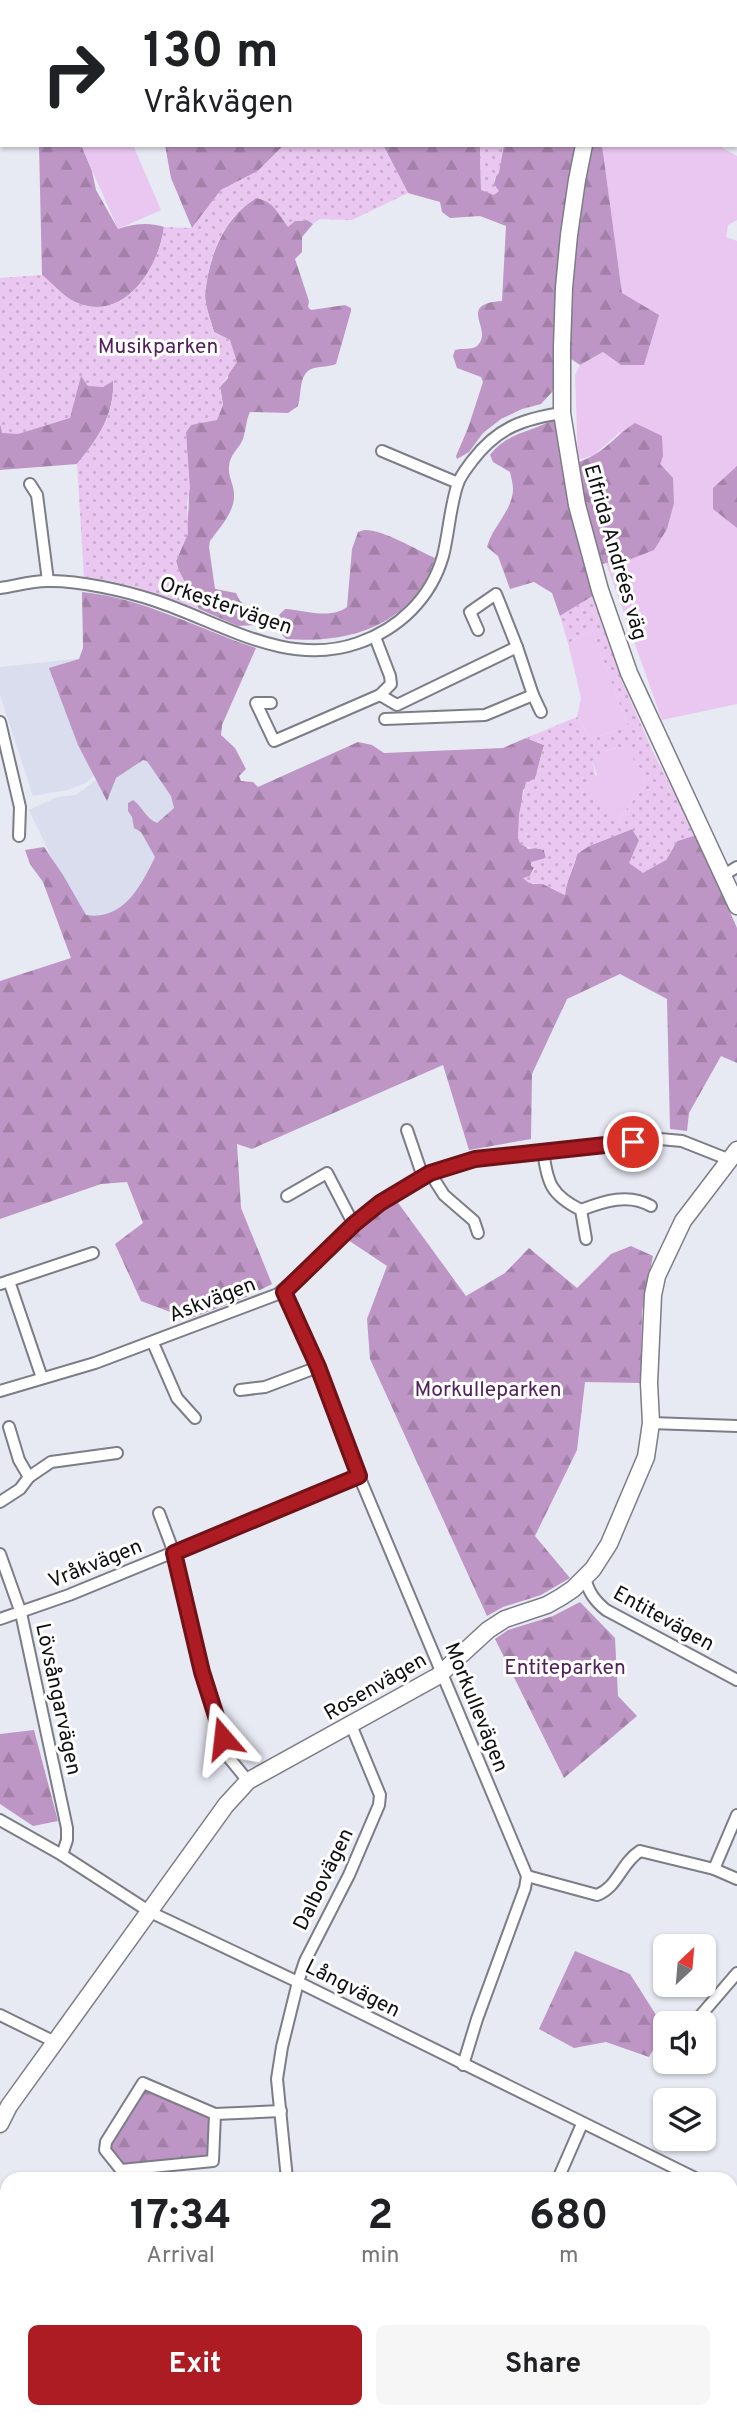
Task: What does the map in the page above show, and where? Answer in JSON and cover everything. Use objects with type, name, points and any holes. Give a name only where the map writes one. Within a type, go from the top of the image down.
[{"type":"street","name":"Elfrida Andrées väg","points":[[584,147],[575,191],[564,288],[562,413],[577,505],[600,590],[645,709],[730,871],[737,906]]},
{"type":"street","name":"Orkestervägen","points":[[0,589],[48,581],[108,588],[154,600],[238,634],[286,649],[334,650],[375,637],[409,614],[429,588],[443,557],[458,482],[484,445],[502,431],[523,421],[562,413]]},
{"type":"street","points":[[382,451],[458,482]]},
{"type":"street","points":[[30,484],[37,495],[48,581]]},
{"type":"street","points":[[478,631],[470,612],[496,594],[541,712]]},
{"type":"street","points":[[271,703],[257,703],[274,741],[380,695],[391,684],[375,637]]},
{"type":"street","points":[[380,695],[397,705],[517,647]]},
{"type":"street","points":[[386,719],[485,715],[533,695]]},
{"type":"street","points":[[0,722],[20,810],[19,836]]},
{"type":"street","points":[[407,1130],[427,1175],[444,1195],[474,1221],[478,1233]]},
{"type":"street","points":[[284,1292],[354,1224],[380,1203],[427,1175],[475,1159],[660,1139],[682,1141],[734,1155]]},
{"type":"street","points":[[542,1150],[545,1171],[553,1192],[566,1203],[581,1210],[606,1200],[639,1200],[651,1206]]},
{"type":"street","name":"Rosenvägen","points":[[0,2124],[9,2106],[226,1805],[248,1782],[438,1676],[488,1630],[505,1619],[547,1605],[573,1589],[602,1557],[642,1468],[651,1423],[649,1383],[653,1296],[657,1276],[683,1222],[734,1155]]},
{"type":"street","points":[[287,1196],[327,1173],[354,1224]]},
{"type":"street","points":[[581,1210],[586,1239]]},
{"type":"street","points":[[42,1378],[4,1282],[93,1253]]},
{"type":"street","name":"Askvägen","points":[[0,1391],[153,1343],[284,1292]]},
{"type":"street","name":"Morkullevägen","points":[[284,1292],[318,1367],[359,1476],[527,1876]]},
{"type":"street","name":"Askvägen","points":[[153,1343],[177,1398],[195,1418]]},
{"type":"street","points":[[240,1390],[265,1387],[318,1367]]},
{"type":"street","points":[[651,1423],[737,1426]]},
{"type":"street","points":[[9,1427],[19,1461],[29,1477]]},
{"type":"street","points":[[0,1502],[20,1489],[29,1477],[51,1462],[117,1453]]},
{"type":"street","name":"Vråkvägen","points":[[0,1619],[174,1553],[359,1476]]},
{"type":"street","points":[[159,1513],[174,1553],[202,1672],[230,1759],[248,1782]]},
{"type":"street","name":"Lövsångarvägen","points":[[0,1554],[21,1613],[67,1828],[68,1840],[62,1855]]},
{"type":"street","name":"Entitevägen","points":[[585,1577],[591,1594],[606,1610],[737,1680]]},
{"type":"street","name":"Dalbovägen","points":[[286,2172],[277,2080],[298,1982],[305,1961],[349,1875],[379,1805],[380,1795],[351,1725]]},
{"type":"street","points":[[714,1869],[737,1815]]},
{"type":"street","name":"Långvägen","points":[[0,1820],[62,1855],[150,1912],[682,2172]]},
{"type":"street","points":[[463,2065],[527,1876],[597,1895],[613,1885],[634,1855],[640,1851],[714,1869],[737,1879]]},
{"type":"street","points":[[704,2011],[737,1973]]},
{"type":"street","points":[[0,2015],[55,2042]]},
{"type":"street","points":[[215,2114],[213,2161],[121,2170],[105,2150],[106,2142],[144,2083],[215,2114],[281,2111]]},
{"type":"street","points":[[561,2172],[582,2124]]},
{"type":"shaded area","points":[[93,657],[144,729],[86,783],[67,790],[33,796],[0,695],[0,667]]},
{"type":"shaded area","points":[[152,737],[233,879],[100,958],[29,810],[57,797],[76,795]]},
{"type":"green space","points":[[39,147],[82,147],[92,171],[96,190],[118,229],[141,224],[164,227],[161,243],[147,275],[123,299],[109,305],[93,307],[75,302],[42,275]]},
{"type":"green space","points":[[82,147],[134,147],[161,210],[118,229]]},
{"type":"green space","points":[[165,147],[282,147],[258,171],[221,190],[192,228],[171,178]]},
{"type":"green space","name":"Musikparken","points":[[282,147],[384,147],[408,193],[352,220],[319,219],[313,224],[307,220],[295,221],[288,227],[272,205],[257,198],[235,215],[219,239],[207,281],[207,309],[214,332],[230,340],[237,362],[220,387],[223,405],[217,420],[191,425],[186,432],[190,488],[187,504],[188,534],[176,561],[198,609],[128,585],[84,577],[77,464],[104,426],[111,405],[113,381],[103,387],[88,386],[81,376],[70,418],[18,434],[2,433],[0,278],[42,275],[75,302],[93,307],[109,305],[123,299],[147,275],[161,243],[164,227],[192,228],[221,190],[258,171]]},
{"type":"green space","points":[[384,147],[480,147],[481,190],[494,184],[503,147],[602,147],[622,293],[659,315],[644,365],[621,365],[603,352],[580,365],[553,347],[553,391],[541,404],[501,419],[483,433],[469,452],[457,459],[483,382],[481,377],[457,368],[453,356],[455,350],[475,347],[481,340],[478,312],[481,307],[502,301],[506,226],[480,216],[450,218],[442,212],[440,202],[408,193]]},
{"type":"green space","points":[[480,147],[504,147],[499,173],[494,179],[499,191],[494,195],[481,190]]},
{"type":"green space","points":[[602,147],[721,147],[737,156],[737,220],[728,225],[726,237],[737,241],[737,466],[713,488],[713,509],[737,528],[737,704],[662,720],[606,563],[626,561],[620,432],[594,455],[578,460],[575,375],[580,365],[603,352],[621,365],[622,293]]},
{"type":"green space","points":[[257,198],[271,204],[280,216],[295,221],[308,220],[313,224],[302,237],[302,252],[295,259],[309,301],[308,307],[311,310],[345,305],[351,308],[351,311],[336,364],[314,368],[305,374],[298,406],[288,413],[250,412],[243,439],[229,463],[234,501],[209,547],[215,589],[236,593],[240,601],[254,613],[255,625],[238,626],[199,609],[176,561],[188,514],[186,432],[191,425],[223,405],[220,387],[228,378],[230,340],[214,332],[206,304],[210,267],[227,227],[245,206]]},
{"type":"green space","points":[[81,376],[113,380],[113,392],[104,425],[77,464],[0,470],[0,423],[3,432]]},
{"type":"green space","points":[[554,419],[562,469],[594,455],[635,423],[662,436],[663,456],[660,464],[673,478],[674,503],[667,529],[654,550],[626,561],[606,563],[586,571],[593,596],[560,616],[552,593],[534,582],[510,589],[498,556],[487,547],[510,504],[513,489],[510,472],[493,462],[490,455],[505,441]]},
{"type":"green space","points":[[737,466],[737,528],[713,509],[713,488]]},
{"type":"green space","points":[[364,530],[390,536],[435,558],[425,581],[412,600],[377,626],[356,633],[334,638],[286,639],[274,626],[285,609],[325,614],[347,607],[352,549],[358,532]]},
{"type":"green space","points":[[82,592],[149,607],[256,648],[222,725],[221,735],[235,748],[246,769],[239,776],[241,781],[253,782],[258,787],[358,742],[372,745],[384,753],[503,748],[526,738],[544,745],[535,779],[523,790],[518,838],[528,849],[544,850],[546,858],[537,861],[530,876],[532,884],[543,884],[565,895],[577,854],[589,846],[632,829],[639,840],[666,860],[677,841],[696,835],[737,928],[737,1063],[721,1056],[689,1113],[687,1131],[670,1129],[667,999],[620,974],[567,999],[532,1074],[531,1139],[469,1150],[443,1065],[252,1149],[237,1144],[241,1208],[272,1284],[244,1298],[189,1319],[141,1301],[115,1244],[143,1223],[127,1182],[101,1184],[0,1219],[0,981],[71,958],[43,882],[30,864],[25,850],[44,847],[86,915],[110,913],[137,890],[155,857],[141,832],[134,828],[128,803],[133,800],[157,823],[174,808],[171,796],[147,761],[143,760],[116,778],[107,801],[78,745],[49,668],[79,659],[83,648]]},
{"type":"green space","points":[[593,596],[622,681],[653,752],[696,835],[677,841],[666,860],[643,873],[629,863],[639,840],[632,829],[589,846],[577,854],[565,895],[543,884],[529,883],[523,878],[530,876],[535,868],[531,866],[531,862],[546,858],[544,850],[523,846],[518,838],[519,814],[526,782],[535,779],[544,745],[526,738],[577,717],[591,739],[628,726],[592,630],[568,643],[560,616]],"holes":[[[625,747],[642,771],[646,784],[619,819],[588,787],[597,782],[592,761],[611,749]]]},
{"type":"green space","points":[[592,630],[628,726],[591,739],[577,717],[581,698],[568,643]]},
{"type":"green space","points":[[626,747],[642,771],[646,784],[618,820],[588,787],[597,774],[592,761],[607,751]]},
{"type":"green space","name":"Morkulleparken","points":[[396,1200],[466,1296],[505,1273],[529,1248],[577,1288],[611,1254],[631,1246],[653,1256],[642,1311],[641,1383],[585,1382],[577,1450],[535,1536],[570,1578],[541,1595],[503,1607],[487,1616],[370,1359],[367,1319],[387,1266],[348,1240]]},
{"type":"green space","name":"Entiteparken","points":[[580,1602],[615,1638],[618,1696],[637,1716],[564,1778],[495,1639],[508,1630],[553,1616]]},
{"type":"green space","points":[[34,1730],[58,1821],[33,1826],[0,1804],[0,1734]]},
{"type":"green space","points":[[575,1951],[630,1974],[654,2011],[653,2050],[649,2057],[606,2042],[574,2048],[539,2029]]},
{"type":"green space","points":[[143,2083],[215,2114],[213,2161],[121,2170],[106,2142]]},
{"type":"route","points":[[223,1738],[202,1672],[174,1553],[359,1476],[318,1367],[284,1292],[354,1224],[380,1203],[430,1173],[475,1159],[633,1142]]}]
